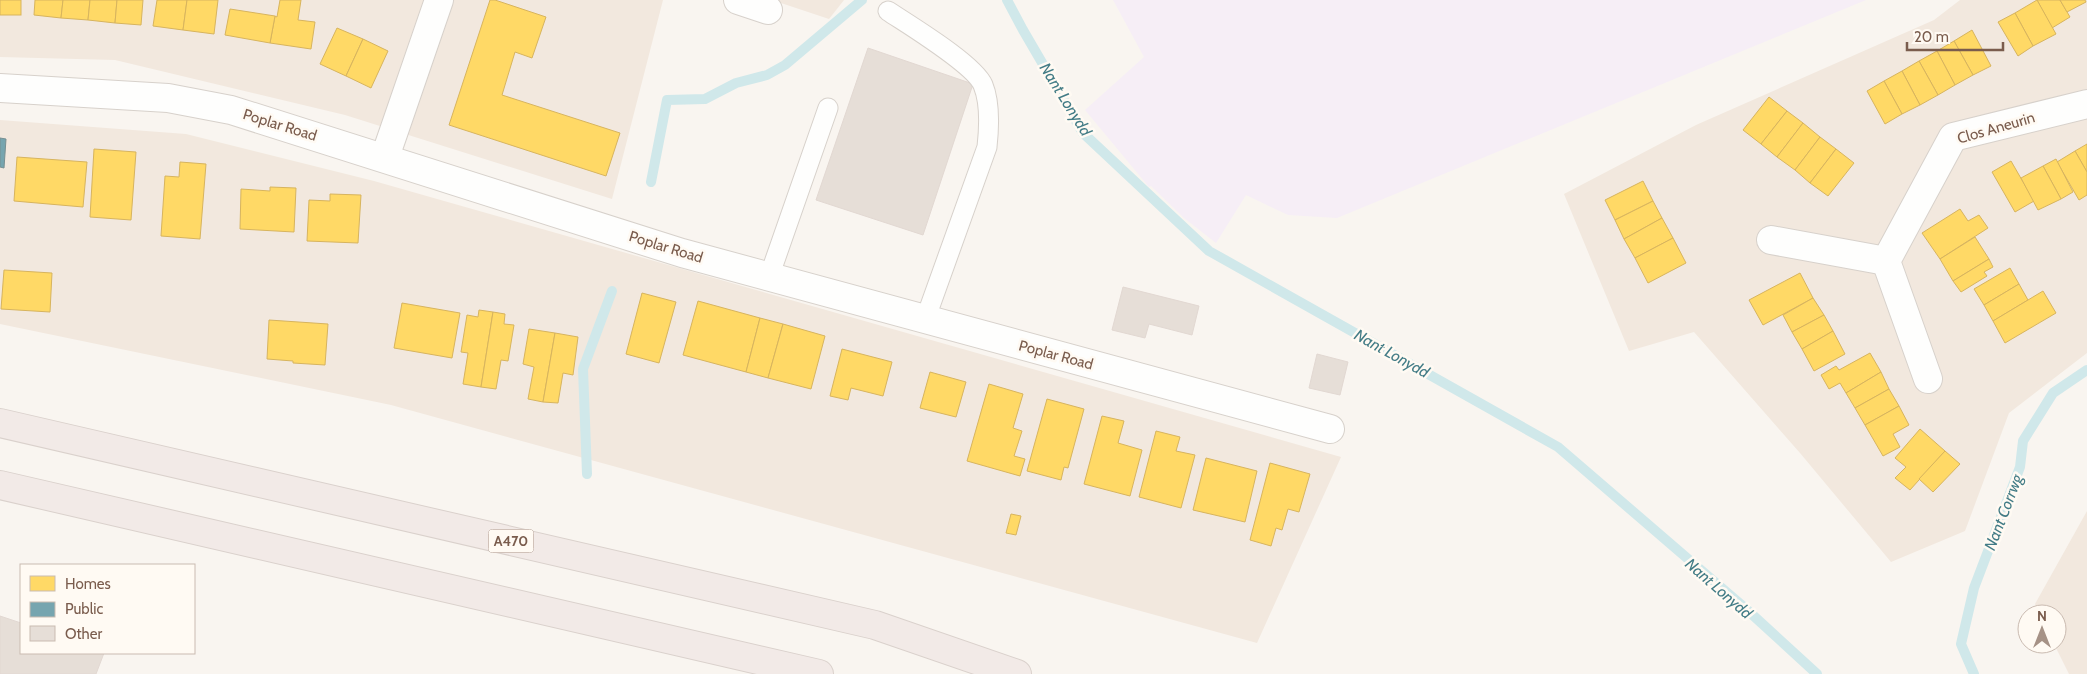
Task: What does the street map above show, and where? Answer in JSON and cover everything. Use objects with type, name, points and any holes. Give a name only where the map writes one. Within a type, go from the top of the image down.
[{"type":"highway","name":"A470","points":[[0,423],[875,625],[1017,674]]},
{"type":"highway","points":[[0,486],[819,674]]},
{"type":"street","points":[[385,157],[439,0]]},
{"type":"street","points":[[738,0],[768,10]]},
{"type":"street","name":"Poplar Road","points":[[0,88],[168,98],[231,110],[385,157],[682,254],[1330,430]]},
{"type":"street","name":"Clos Aneurin","points":[[1886,262],[1953,137],[2087,104]]},
{"type":"street","points":[[1771,240],[1886,262],[1928,379]]},
{"type":"lane","points":[[888,11],[968,67],[983,85],[990,123],[987,147],[925,320]]},
{"type":"lane","points":[[769,278],[828,108]]},
{"type":"shaded area","points":[[0,0],[663,0],[612,199],[345,115],[115,60],[0,57]]},
{"type":"shaded area","points":[[772,0],[844,0],[829,19]]},
{"type":"shaded area","points":[[1113,0],[1866,0],[1337,218],[1288,215],[1246,195],[1216,243],[1184,218],[1151,186],[1149,187],[1085,110],[1144,57]]},
{"type":"shaded area","points":[[1960,0],[2087,0],[2087,353],[2009,413],[1965,531],[1891,562],[1800,453],[1694,332],[1629,351],[1564,194],[1696,125],[1934,20]]},
{"type":"shaded area","points":[[0,120],[186,134],[374,181],[1341,457],[1257,643],[391,405],[0,324]]},
{"type":"shaded area","points":[[2087,511],[2087,674],[2069,674],[2059,654],[2067,654],[2067,604],[2035,604]]},
{"type":"building: Homes","points":[[0,0],[21,0],[21,15],[0,15]]},
{"type":"building: Homes","points":[[35,0],[63,0],[61,18],[34,15]]},
{"type":"building: Homes","points":[[63,0],[90,0],[88,20],[61,18]]},
{"type":"building: Homes","points":[[90,0],[117,0],[115,23],[88,20]]},
{"type":"building: Homes","points":[[117,0],[143,0],[141,25],[115,23]]},
{"type":"building: Homes","points":[[157,0],[187,0],[183,30],[153,26]]},
{"type":"building: Homes","points":[[187,0],[218,0],[214,34],[183,30]]},
{"type":"building: Homes","points":[[280,0],[301,0],[298,20],[315,22],[311,49],[270,43]]},
{"type":"building: Homes","points":[[490,0],[546,17],[532,58],[515,52],[502,95],[620,133],[606,176],[449,125]]},
{"type":"building: Homes","points":[[2037,0],[2060,0],[2070,17],[2052,28]]},
{"type":"building: Homes","points":[[2037,0],[2056,34],[2033,46],[2015,13]]},
{"type":"building: Homes","points":[[2060,0],[2085,0],[2086,2],[2067,12]]},
{"type":"building: Homes","points":[[230,9],[275,16],[270,43],[225,35]]},
{"type":"building: Homes","points":[[2015,13],[2033,46],[2018,56],[1998,22]]},
{"type":"building: Homes","points":[[337,28],[363,39],[346,76],[320,64]]},
{"type":"building: Homes","points":[[1972,30],[1991,66],[1973,75],[1954,41]]},
{"type":"building: Homes","points":[[363,39],[388,51],[371,88],[346,76]]},
{"type":"building: Homes","points":[[1954,41],[1973,75],[1955,85],[1937,51]]},
{"type":"building: Homes","points":[[1937,51],[1955,85],[1938,95],[1919,61]]},
{"type":"building: Homes","points":[[1919,61],[1938,95],[1920,105],[1902,71]]},
{"type":"building: Homes","points":[[1902,71],[1920,105],[1902,114],[1884,81]]},
{"type":"building: Homes","points":[[1884,81],[1902,114],[1885,124],[1867,91]]},
{"type":"building: Homes","points":[[1769,97],[1787,111],[1761,144],[1743,130]]},
{"type":"building: Homes","points":[[1787,111],[1803,123],[1777,157],[1761,144]]},
{"type":"building: Homes","points":[[1803,123],[1820,137],[1795,170],[1777,157]]},
{"type":"building: Homes","points":[[1820,137],[1836,149],[1810,183],[1795,170]]},
{"type":"building: Homes","points":[[2087,144],[2087,172],[2075,151]]},
{"type":"building: Homes","points":[[94,149],[136,152],[131,220],[90,217]]},
{"type":"building: Homes","points":[[1836,149],[1854,163],[1828,196],[1810,183]]},
{"type":"building: Homes","points":[[2075,151],[2087,172],[2087,195],[2079,200],[2057,162]]},
{"type":"building: Homes","points":[[17,157],[87,162],[83,207],[14,201]]},
{"type":"building: Homes","points":[[2056,159],[2073,192],[2061,199],[2043,166]]},
{"type":"building: Homes","points":[[2011,161],[2034,201],[2015,212],[1992,172]]},
{"type":"building: Homes","points":[[180,162],[206,164],[200,239],[161,236],[165,176],[179,177]]},
{"type":"building: Homes","points":[[2043,166],[2061,199],[2038,210],[2021,178]]},
{"type":"building: Homes","points":[[1643,181],[1653,201],[1615,220],[1605,200]]},
{"type":"building: Homes","points":[[270,187],[296,188],[294,232],[240,229],[241,189],[270,191]]},
{"type":"building: Homes","points":[[330,194],[361,195],[358,243],[307,241],[309,200],[330,201]]},
{"type":"building: Homes","points":[[1653,201],[1662,218],[1624,239],[1615,220]]},
{"type":"building: Homes","points":[[1960,209],[1968,221],[1979,215],[1988,228],[1940,259],[1922,233]]},
{"type":"building: Homes","points":[[1662,218],[1673,238],[1635,258],[1624,239]]},
{"type":"building: Homes","points":[[1975,237],[1989,259],[1953,281],[1940,259]]},
{"type":"building: Homes","points":[[1673,238],[1686,263],[1648,283],[1635,258]]},
{"type":"building: Homes","points":[[1989,259],[1993,267],[1984,272],[1987,276],[1961,292],[1953,281]]},
{"type":"building: Homes","points":[[2010,268],[2019,284],[1984,305],[1974,289]]},
{"type":"building: Homes","points":[[4,270],[52,273],[50,312],[1,309]]},
{"type":"building: Homes","points":[[1800,273],[1813,298],[1763,325],[1749,300]]},
{"type":"building: Homes","points":[[2019,284],[2028,300],[1993,321],[1984,305]]},
{"type":"building: Homes","points":[[2043,291],[2056,313],[2005,343],[1993,321]]},
{"type":"building: Homes","points":[[642,293],[676,302],[659,363],[626,354]]},
{"type":"building: Homes","points":[[1813,298],[1824,315],[1792,332],[1783,315]]},
{"type":"building: Homes","points":[[698,301],[760,318],[746,372],[683,355]]},
{"type":"building: Homes","points":[[402,303],[460,313],[452,358],[394,348]]},
{"type":"building: Homes","points":[[479,310],[493,312],[481,387],[463,384],[468,353],[461,352],[467,315],[478,317]]},
{"type":"building: Homes","points":[[493,312],[505,314],[504,324],[514,325],[508,361],[501,360],[496,389],[481,387]]},
{"type":"building: Homes","points":[[1824,315],[1833,331],[1802,349],[1792,332]]},
{"type":"building: Homes","points":[[760,318],[783,324],[768,378],[746,372]]},
{"type":"building: Homes","points":[[269,320],[328,324],[325,365],[267,359]]},
{"type":"building: Homes","points":[[783,324],[825,336],[811,389],[768,378]]},
{"type":"building: Homes","points":[[529,329],[555,333],[543,402],[528,399],[534,367],[523,364]]},
{"type":"building: Homes","points":[[1833,331],[1845,354],[1814,371],[1802,349]]},
{"type":"building: Homes","points":[[555,333],[578,337],[573,375],[563,373],[558,403],[543,402]]},
{"type":"building: Homes","points":[[842,349],[892,362],[883,396],[851,388],[848,400],[830,396]]},
{"type":"building: Homes","points":[[1870,353],[1881,372],[1846,393],[1840,383],[1829,389],[1821,375],[1836,366],[1839,370]]},
{"type":"building: Homes","points":[[930,372],[966,382],[956,417],[920,408]]},
{"type":"building: Homes","points":[[1881,372],[1889,389],[1855,408],[1846,393]]},
{"type":"building: Homes","points":[[989,384],[1023,394],[1013,428],[1022,431],[1014,456],[1025,459],[1020,476],[967,461]]},
{"type":"building: Homes","points":[[1889,389],[1899,406],[1865,425],[1855,408]]},
{"type":"building: Homes","points":[[1047,399],[1084,409],[1068,468],[1064,467],[1061,480],[1027,471]]},
{"type":"building: Homes","points":[[1899,406],[1909,425],[1893,434],[1900,447],[1883,456],[1865,425]]},
{"type":"building: Homes","points":[[1102,416],[1124,421],[1118,443],[1142,450],[1130,496],[1084,484]]},
{"type":"building: Homes","points":[[1920,429],[1945,451],[1910,490],[1895,478],[1906,467],[1895,458]]},
{"type":"building: Homes","points":[[1156,431],[1180,437],[1176,451],[1195,455],[1181,508],[1139,497]]},
{"type":"building: Homes","points":[[1945,451],[1960,464],[1933,492],[1919,479]]},
{"type":"building: Homes","points":[[1206,458],[1257,471],[1245,522],[1193,510]]},
{"type":"building: Homes","points":[[1270,463],[1310,474],[1299,512],[1288,509],[1282,530],[1276,528],[1271,546],[1250,540]]},
{"type":"building: Homes","points":[[1011,514],[1021,516],[1016,535],[1006,533]]},
{"type":"building: Public","points":[[0,138],[6,139],[4,168],[0,167]]},
{"type":"building: Other","points":[[868,48],[973,84],[923,235],[816,200]]},
{"type":"building: Other","points":[[1123,287],[1199,306],[1192,335],[1149,324],[1145,338],[1112,330]]},
{"type":"building: Other","points":[[1317,354],[1348,362],[1340,395],[1309,388]]},
{"type":"building: Other","points":[[0,616],[20,623],[20,654],[104,654],[96,674],[0,674]]},
{"type":"waterway","points":[[651,182],[667,100],[705,99],[736,83],[767,75],[785,65],[862,0]]},
{"type":"waterway","name":"Nant Lonydd","points":[[1007,0],[1083,133],[1209,251],[1558,447],[1745,608],[1817,674]]},
{"type":"waterway","points":[[587,474],[583,369],[612,291]]},
{"type":"waterway","name":"Nant Corrwg","points":[[1974,674],[1961,644],[1974,588],[2020,467],[2023,441],[2053,393],[2087,370]]}]
